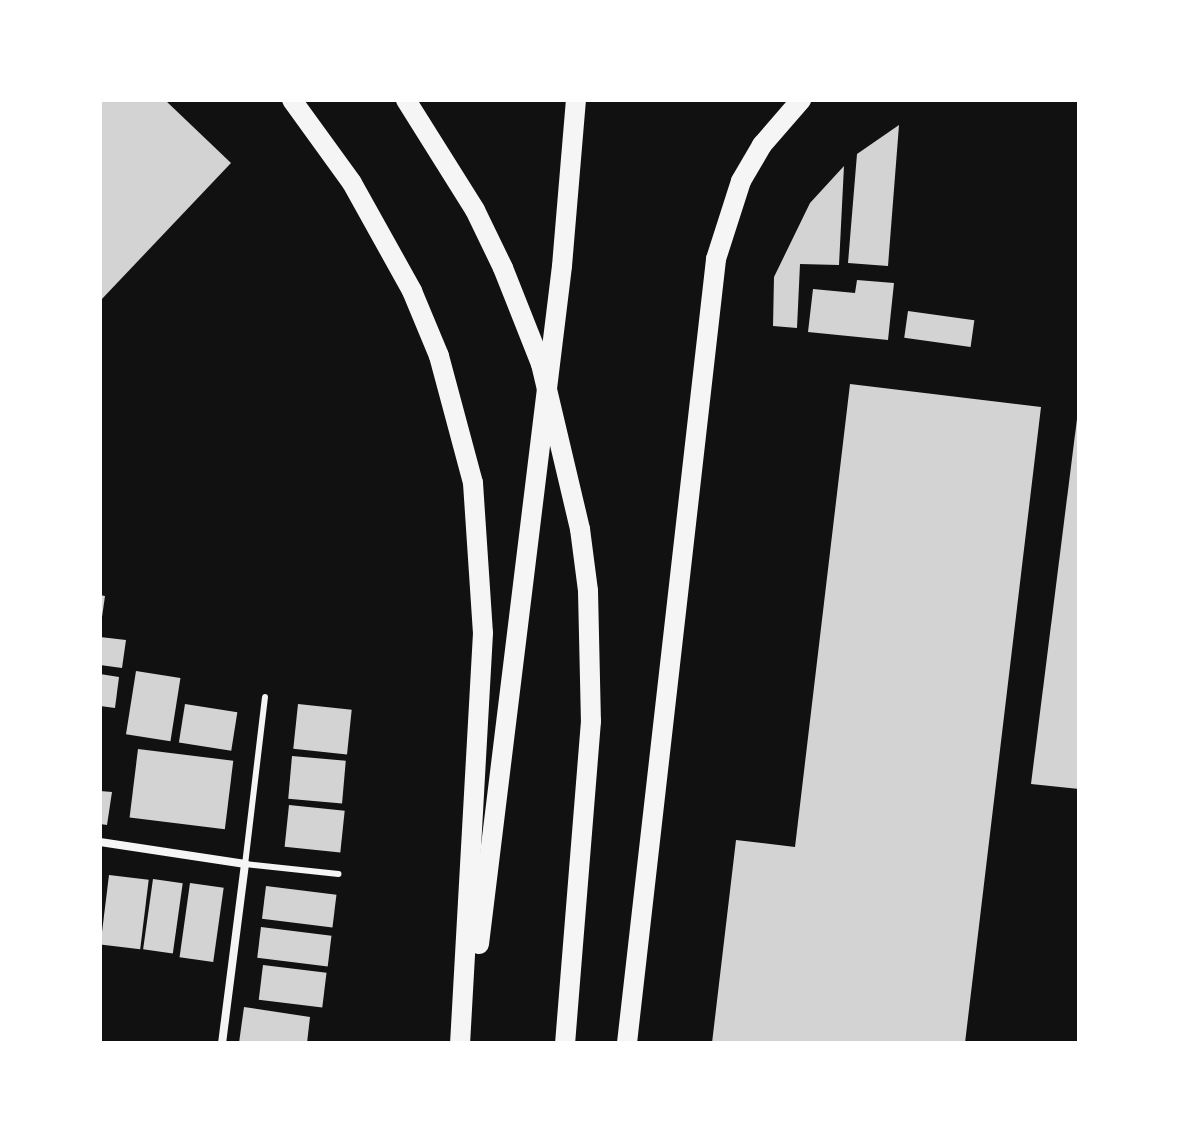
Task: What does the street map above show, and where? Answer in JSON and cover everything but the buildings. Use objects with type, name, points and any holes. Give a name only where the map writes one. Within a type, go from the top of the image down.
[{"type":"main road","points":[[292,100],[352,183],[412,291],[439,356],[473,483],[483,633],[460,1043]]},
{"type":"main road","points":[[406,100],[475,210],[525,321],[556,418],[580,529],[588,591],[591,721],[565,1043]]},
{"type":"main road","points":[[466,1043],[562,266],[576,100]]},
{"type":"main road","points":[[627,1043],[716,259],[741,181],[762,145],[801,100]]},
{"type":"street","points":[[100,842],[245,864],[222,1043]]},
{"type":"lane","points":[[265,697],[245,864],[338,874]]}]
